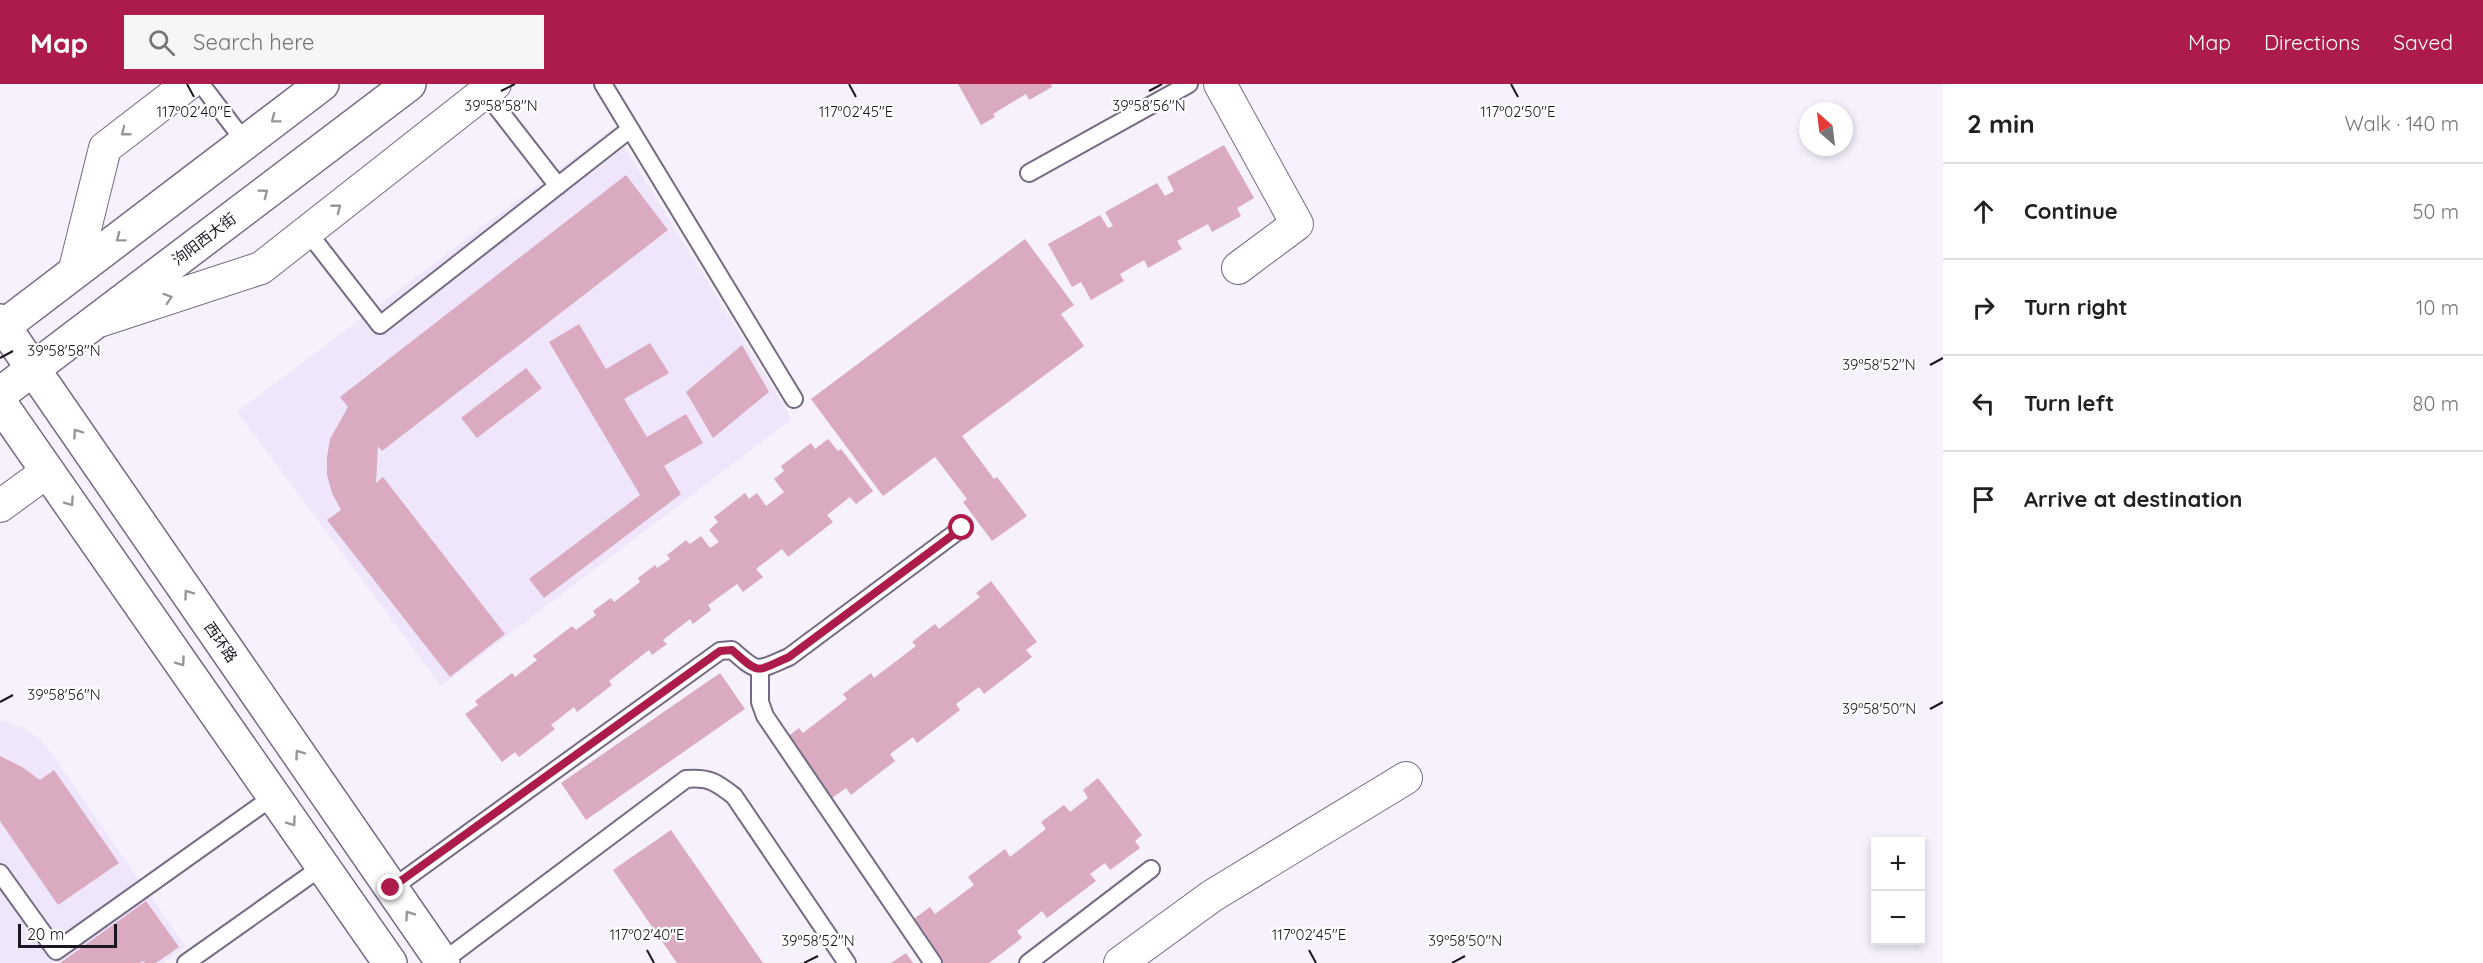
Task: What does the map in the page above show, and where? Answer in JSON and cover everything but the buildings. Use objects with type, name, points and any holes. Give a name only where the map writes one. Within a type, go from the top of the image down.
[{"type":"main road","points":[[1,326],[322,84]]},
{"type":"main road","name":"泃阳西大街","points":[[0,394],[409,84]]},
{"type":"main road","name":"西环路","points":[[1,326],[442,962]]},
{"type":"main road","points":[[0,403],[390,963]]},
{"type":"street","points":[[74,273],[105,148],[188,84]]},
{"type":"street","points":[[1220,84],[1297,224],[1238,268]]},
{"type":"street","points":[[92,323],[261,268],[490,88]]},
{"type":"street","points":[[0,506],[48,471]]},
{"type":"street","points":[[1120,963],[1212,896],[1406,778]]},
{"type":"lane","points":[[201,84],[245,142]]},
{"type":"lane","points":[[603,84],[794,399]]},
{"type":"lane","points":[[1029,173],[1189,84]]},
{"type":"lane","points":[[490,88],[558,186]]},
{"type":"lane","points":[[307,231],[380,325],[629,130]]},
{"type":"lane","points":[[391,888],[720,651],[732,650],[750,667],[760,669],[789,657],[962,528]]},
{"type":"lane","points":[[760,669],[760,702],[765,716],[933,963]]},
{"type":"lane","points":[[442,962],[686,779],[703,778],[716,783],[734,796],[847,963]]},
{"type":"lane","points":[[0,873],[56,951],[274,796]]},
{"type":"lane","points":[[186,963],[323,866]]},
{"type":"lane","points":[[1029,963],[1150,869]]},
{"type":"shaded area","points":[[613,128],[792,419],[441,686],[237,412]]},
{"type":"shaded area","points":[[0,720],[26,729],[44,743],[186,947],[163,963],[0,963]]},
{"type":"route","points":[[391,888],[720,651],[732,650],[750,667],[760,669],[789,657],[962,528]]}]
